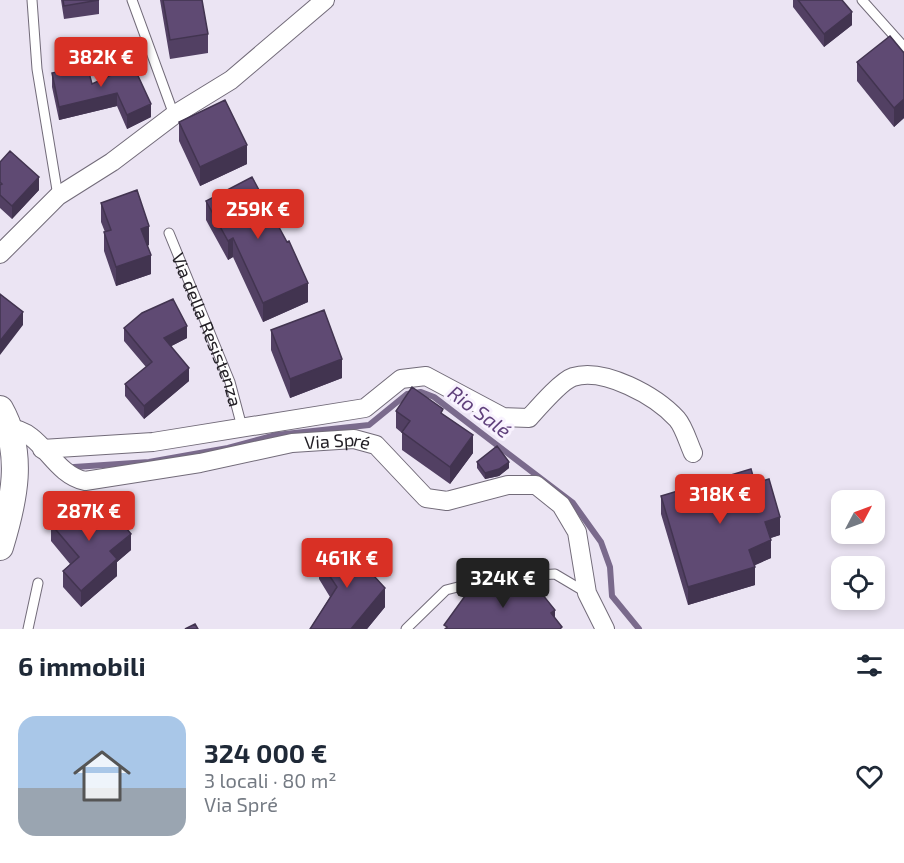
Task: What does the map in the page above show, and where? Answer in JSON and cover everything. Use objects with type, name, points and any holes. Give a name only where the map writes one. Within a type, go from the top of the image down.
[{"type":"street","points":[[0,254],[58,196],[112,162],[174,115],[231,80],[325,0]]},
{"type":"street","name":"Via della Resistenza","points":[[42,449],[153,442],[365,408],[401,379],[426,376],[502,417],[529,418],[570,377],[591,374],[627,383],[662,407],[678,420],[693,453]]},
{"type":"street","points":[[0,547],[14,495],[16,469],[5,419]]},
{"type":"street","name":"Via Spré","points":[[5,419],[30,435],[56,466],[77,480],[86,481],[117,474],[200,463],[292,443],[354,440],[376,445],[426,498],[447,501],[508,485],[536,485],[561,505],[577,532],[587,593],[605,629]]},
{"type":"lane","points":[[32,0],[37,69],[58,196]]},
{"type":"lane","points":[[132,0],[174,115]]},
{"type":"lane","points":[[862,0],[904,47]]},
{"type":"lane","name":"Via della Resistenza","points":[[169,233],[230,382],[242,427]]},
{"type":"lane","points":[[406,629],[446,590],[493,578],[555,574],[587,593]]},
{"type":"lane","points":[[28,629],[38,583]]},
{"type":"building","points":[[63,0],[99,0],[64,6]]},
{"type":"building","points":[[163,0],[202,0],[208,34],[170,40]]},
{"type":"building","points":[[798,0],[842,0],[852,12],[824,34]]},
{"type":"building","points":[[890,36],[904,53],[904,99],[894,108],[857,62]]},
{"type":"building","points":[[87,65],[92,84],[133,65],[151,104],[127,115],[117,93],[59,107],[52,73]]},
{"type":"building","points":[[225,100],[247,145],[200,167],[179,122]]},
{"type":"building","points":[[10,151],[39,177],[12,206],[0,195],[2,184],[0,182],[0,162]]},
{"type":"building","points":[[252,177],[287,242],[289,241],[308,283],[263,303],[233,238],[228,241],[206,201]]},
{"type":"building","points":[[137,190],[149,226],[141,229],[151,255],[116,267],[104,232],[111,230],[101,203]]},
{"type":"building","points":[[0,294],[23,312],[0,341]]},
{"type":"building","points":[[173,299],[187,326],[164,338],[189,368],[144,406],[125,384],[152,362],[124,328],[142,313]]},
{"type":"building","points":[[324,310],[342,359],[290,379],[271,330]]},
{"type":"building","points":[[412,387],[443,409],[441,413],[473,435],[450,467],[402,432],[410,421],[396,411]]},
{"type":"building","points":[[497,446],[509,462],[499,469],[485,473],[477,462]]},
{"type":"building","points":[[751,469],[755,483],[769,479],[780,517],[765,522],[771,540],[749,550],[755,567],[688,587],[661,496]]},
{"type":"building","points":[[80,499],[100,522],[112,511],[131,534],[110,551],[117,559],[81,591],[63,571],[79,557],[51,524]]},
{"type":"building","points":[[340,539],[385,588],[351,629],[310,629],[337,587],[319,560]]},
{"type":"building","points":[[481,574],[500,594],[517,580],[526,591],[534,584],[555,610],[551,613],[562,627],[560,629],[445,629],[447,627],[444,625]]},
{"type":"building","points":[[195,624],[198,629],[185,629]]},
{"type":"waterway","name":"Rio Salé","points":[[74,467],[149,462],[228,448],[276,435],[369,425],[407,394],[421,392],[434,397],[573,503],[601,542],[610,567],[612,596],[639,629]]}]
